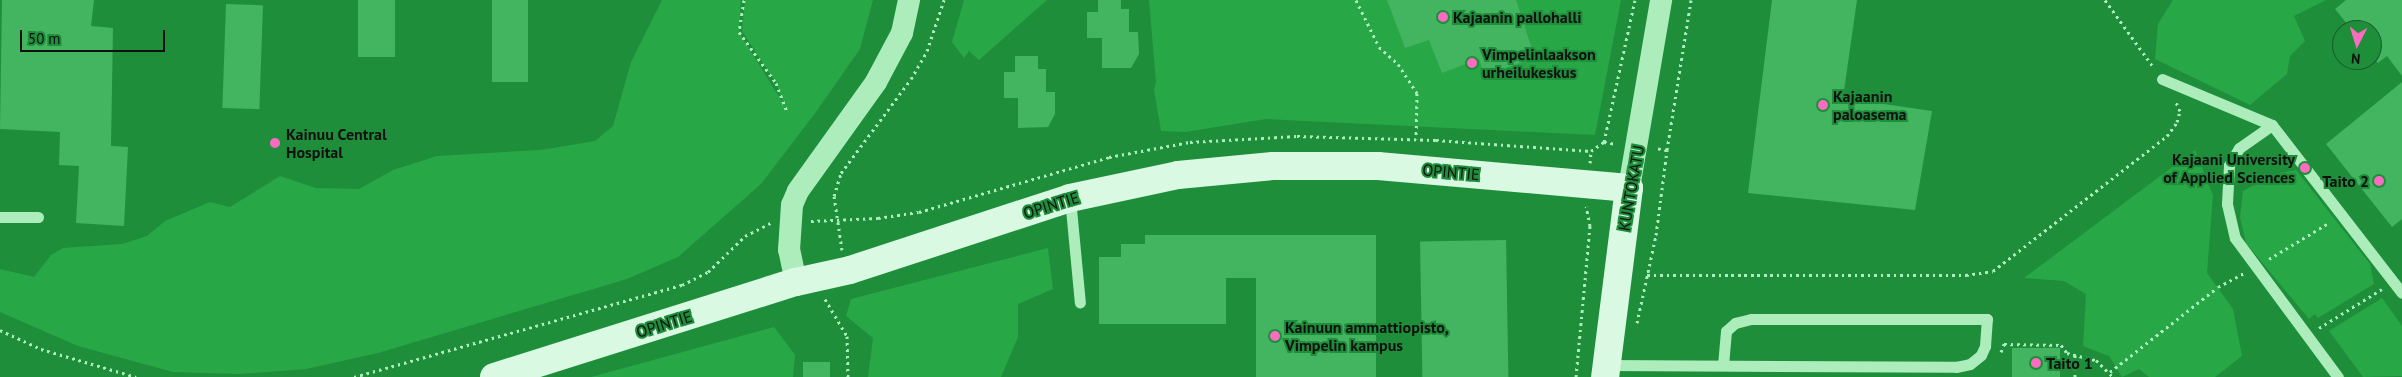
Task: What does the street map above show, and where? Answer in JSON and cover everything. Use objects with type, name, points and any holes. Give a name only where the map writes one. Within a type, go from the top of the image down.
[{"type":"street","points":[[809,287],[789,250],[792,205],[798,191],[876,82],[902,33],[909,0]]},
{"type":"street","name":"KUNTOKATU","points":[[1606,371],[1629,188],[1661,0]]},
{"type":"street","name":"OPINTIE","points":[[494,377],[809,287],[850,270],[1070,198],[1178,175],[1273,166],[1378,166],[1629,188]]},
{"type":"lane","points":[[2162,79],[2272,125],[2402,293]]},
{"type":"lane","points":[[2272,125],[2239,148],[2229,165],[2227,204],[2235,238],[2338,377]]},
{"type":"lane","points":[[1070,198],[1080,303]]},
{"type":"lane","points":[[0,217],[38,217]]},
{"type":"lane","points":[[1606,371],[1723,365],[1956,367],[1970,364],[1986,346],[1987,319],[1752,319],[1734,323],[1726,331],[1723,338],[1723,365]]},
{"type":"path","points":[[744,0],[739,32],[776,83],[787,112]]},
{"type":"path","points":[[837,220],[834,196],[841,173],[911,79],[928,51],[944,0]]},
{"type":"path","points":[[1356,0],[1379,47],[1398,64],[1417,93],[1416,139]]},
{"type":"path","points":[[1604,142],[1635,0]]},
{"type":"path","points":[[1668,150],[1690,0]]},
{"type":"path","points":[[1647,275],[1966,275],[1993,271],[2167,136],[2177,122],[2180,111],[2162,79],[2105,0]]},
{"type":"path","points":[[1576,377],[1590,226],[1588,183],[1591,150]]},
{"type":"path","points":[[1636,326],[1647,275],[1661,188]]},
{"type":"path","points":[[2110,372],[2218,287],[2342,215]]},
{"type":"path","points":[[2308,335],[2393,282]]},
{"type":"path","points":[[809,287],[847,336],[848,377]]},
{"type":"path","points":[[0,330],[41,349],[136,377]]},
{"type":"path","points":[[2004,344],[2061,345],[2075,355],[2096,360],[2113,377]]},
{"type":"path","points":[[2075,355],[2075,377]]},
{"type":"green space","points":[[662,0],[741,0],[739,32],[784,105],[776,83],[742,31],[745,0],[873,0],[860,49],[816,112],[761,184],[678,257],[627,279],[378,353],[306,369],[239,374],[173,372],[78,346],[0,312],[0,269],[34,277],[51,255],[63,248],[122,244],[147,236],[165,221],[210,202],[230,207],[280,176],[316,188],[359,189],[393,170],[437,156],[540,150],[595,141],[613,126],[631,62]]},
{"type":"green space","points":[[964,0],[1047,0],[979,60],[969,51],[964,58],[952,42]]},
{"type":"green space","name":"Vimpelinlaakson urheilukeskus","points":[[1149,0],[1621,0],[1595,135],[1266,119],[1185,132],[1161,131],[1154,90],[1156,82]]},
{"type":"green space","points":[[2173,0],[2326,0],[2294,16],[2305,41],[2290,56],[2287,74],[2250,105],[2155,59],[2158,24]]},
{"type":"green space","points":[[2195,150],[2213,195],[2207,273],[2233,309],[2242,356],[2215,377],[2149,377],[2139,369],[2122,377],[2109,356],[2083,346],[2086,294],[2064,281],[2024,278]]},
{"type":"green space","points":[[2296,170],[2370,264],[2374,284],[2318,318],[2315,314],[2309,319],[2246,243],[2240,217],[2243,191],[2274,174]]},
{"type":"green space","points":[[1048,248],[1053,289],[1018,304],[1018,337],[1001,377],[868,377],[873,338],[846,316],[851,299]]},
{"type":"green space","points":[[2382,298],[2402,326],[2402,376],[2363,377],[2329,331]]},
{"type":"green space","points":[[774,327],[795,355],[793,377],[591,377]]},
{"type":"building","points":[[2,0],[94,0],[91,26],[113,28],[111,146],[128,147],[124,226],[76,223],[79,166],[59,165],[60,132],[0,129]]},
{"type":"building","points":[[358,0],[395,0],[395,57],[358,57]]},
{"type":"building","points":[[492,0],[528,0],[528,82],[492,82]]},
{"type":"building","points":[[1098,0],[1121,0],[1121,9],[1129,9],[1129,32],[1138,32],[1139,54],[1131,68],[1102,68],[1102,38],[1087,38],[1087,12],[1098,12]]},
{"type":"building","points":[[1387,0],[1516,0],[1535,58],[1484,75],[1479,59],[1442,73],[1429,40],[1405,48]]},
{"type":"building","name":"Kajaanin paloasema","points":[[1772,0],[1857,0],[1843,98],[1932,111],[1915,210],[1748,193]]},
{"type":"building","points":[[2346,0],[2402,0],[2402,76],[2387,56],[2382,60],[2382,20],[2344,20],[2335,9]]},
{"type":"building","points":[[226,4],[263,5],[259,109],[222,108]]},
{"type":"building","points":[[1015,56],[1038,56],[1038,69],[1046,69],[1046,92],[1055,92],[1055,114],[1048,127],[1018,128],[1018,98],[1004,98],[1004,72],[1015,72]]},
{"type":"building","name":"Taito 2","points":[[2402,82],[2402,219],[2392,227],[2326,144]]},
{"type":"building","points":[[1145,235],[1376,235],[1376,377],[1256,377],[1256,278],[1226,278],[1226,324],[1099,324],[1099,257],[1121,257],[1121,244],[1145,244]]},
{"type":"building","points":[[1506,240],[1508,377],[1422,377],[1420,242]]},
{"type":"building","name":"Taito 1","points":[[2012,348],[2060,348],[2060,377],[2012,377]]},
{"type":"building","points":[[803,362],[830,362],[830,377],[803,377]]},
{"type":"place","name":"Kajaanin pallohalli","points":[[1443,17]]},
{"type":"place","name":"Vimpelinlaakson urheilukeskus","points":[[1472,63]]},
{"type":"place","name":"Kajaanin paloasema","points":[[1823,105]]},
{"type":"place","name":"Kainuu Central Hospital","points":[[275,143]]},
{"type":"place","name":"Kajaani University of Applied Sciences","points":[[2305,168]]},
{"type":"place","name":"Taito 2","points":[[2379,181]]},
{"type":"place","name":"Kainuun ammattiopisto, Vimpelin kampus","points":[[1275,336]]},
{"type":"place","name":"Taito 1","points":[[2036,363]]}]
